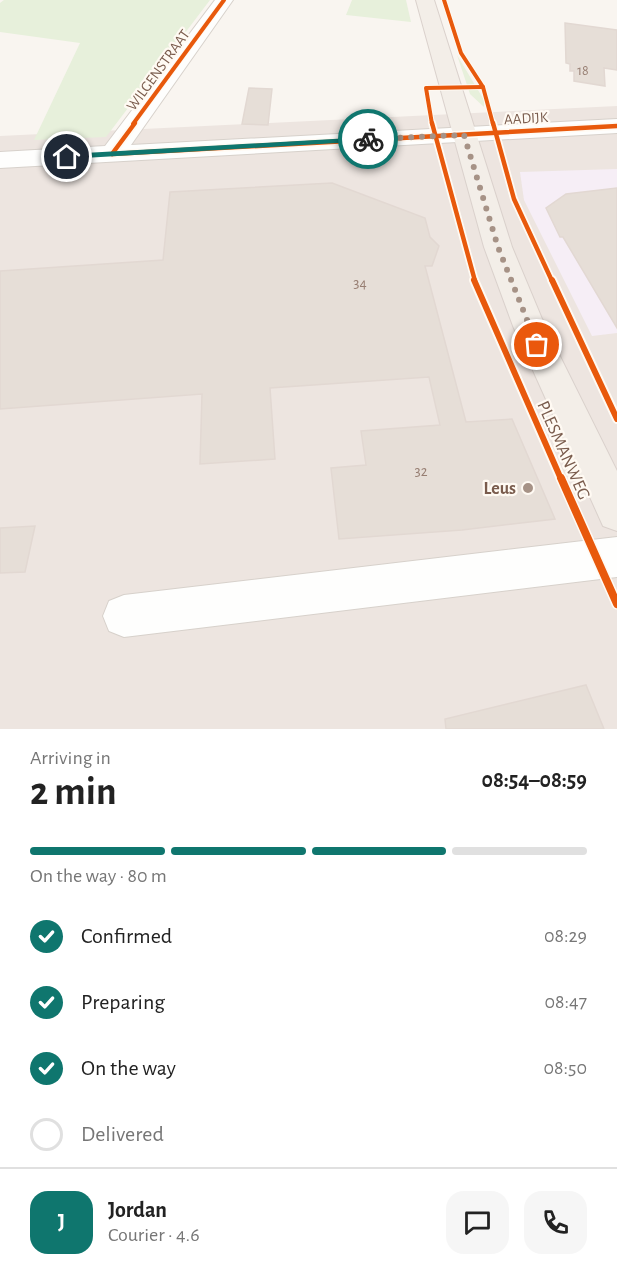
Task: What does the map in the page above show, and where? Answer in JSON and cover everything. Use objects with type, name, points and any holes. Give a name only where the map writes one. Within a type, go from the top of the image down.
[{"type":"main road","name":"PLESMANWEG","points":[[425,0],[498,247],[529,326],[617,512]]},
{"type":"street","name":"WILGENSTRAAT","points":[[112,154],[224,0]]},
{"type":"street","name":"AADIJK","points":[[0,160],[617,126]]},
{"type":"street","points":[[124,616],[617,557]]},
{"type":"shaded area","points":[[617,106],[617,729],[0,729],[0,136]]},
{"type":"shaded area","points":[[617,169],[617,333],[592,336],[524,200],[520,172]]},
{"type":"green space","points":[[4,0],[210,0],[106,137],[34,140],[80,43],[0,32],[0,3]]},
{"type":"green space","points":[[352,0],[406,0],[411,22],[346,15]]},
{"type":"green space","points":[[457,55],[484,100],[484,107],[470,94]]},
{"type":"building","points":[[565,23],[617,30],[617,70],[604,68],[605,86],[574,81],[574,71],[570,71],[570,64],[566,63]]},
{"type":"building","points":[[249,88],[272,89],[268,125],[242,124]]},
{"type":"building","points":[[332,183],[425,218],[430,237],[439,246],[432,266],[425,266],[466,422],[512,419],[555,519],[462,530],[339,539],[331,468],[366,465],[361,431],[440,425],[429,377],[270,388],[275,459],[200,464],[202,394],[0,409],[0,271],[163,260],[170,192]]},
{"type":"building","points":[[617,188],[617,328],[563,237],[560,237],[546,208],[566,194]]},
{"type":"building","points":[[35,526],[25,572],[0,573],[0,528]]},
{"type":"building","points":[[586,685],[604,729],[446,729],[445,719]]},
{"type":"cycle path","points":[[112,154],[224,0]]},
{"type":"cycle path","points":[[444,0],[461,53],[483,87],[514,199],[617,419]]},
{"type":"cycle path","points":[[483,87],[426,88],[434,136],[477,290],[617,604]]},
{"type":"cycle path","points":[[112,154],[617,126]]},
{"type":"way so far","points":[[368,139],[464,135],[498,247],[537,345]]},
{"type":"place","name":"Leus","points":[[528,488]]},
{"type":"route","points":[[67,157],[368,139]]}]
